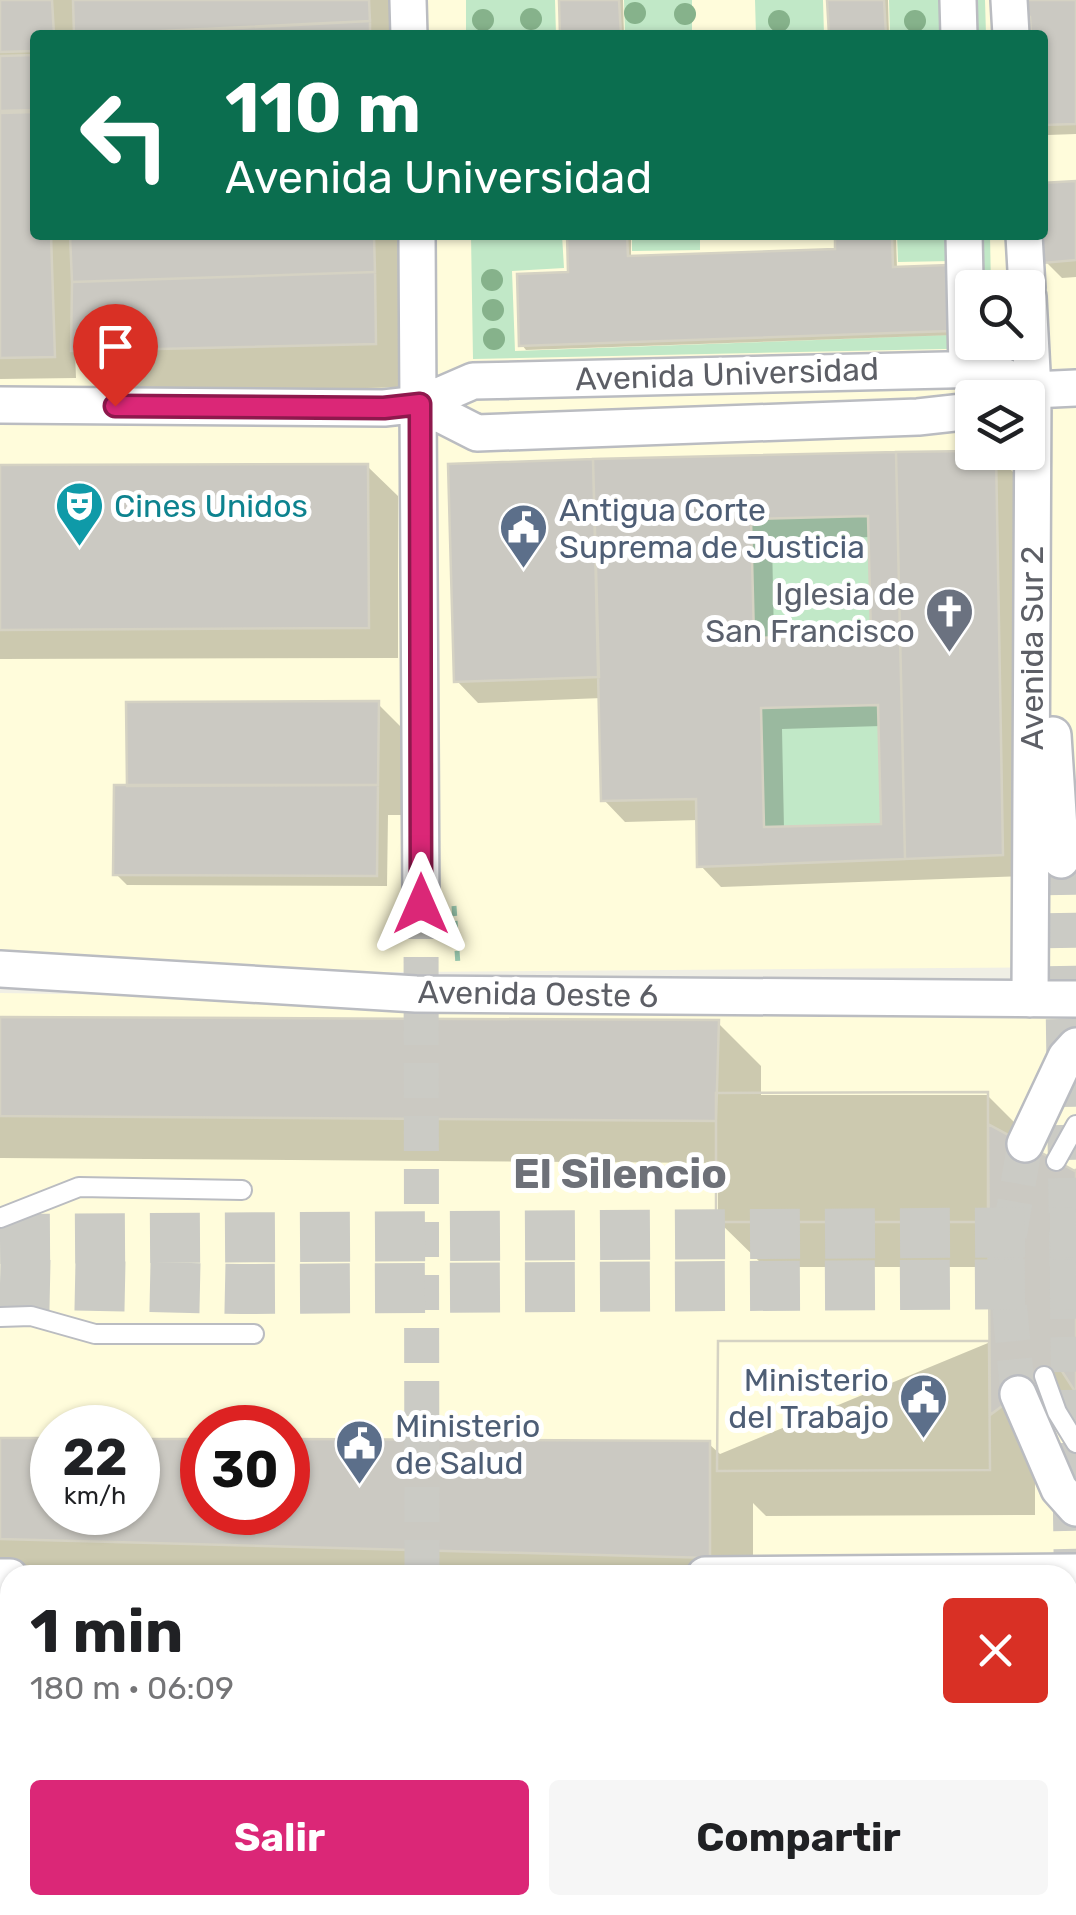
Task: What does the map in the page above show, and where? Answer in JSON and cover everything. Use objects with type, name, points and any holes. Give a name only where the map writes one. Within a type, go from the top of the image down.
[{"type":"street","points":[[408,0],[409,30]]},
{"type":"street","points":[[958,0],[959,30]]},
{"type":"street","points":[[1009,0],[1011,30]]},
{"type":"street","points":[[417,240],[421,904]]},
{"type":"street","points":[[964,240],[968,368]]},
{"type":"street","points":[[1024,240],[1026,270]]},
{"type":"street","name":"Avenida Universidad","points":[[0,405],[384,408],[420,404],[473,381],[968,368],[989,368],[1006,380]]},
{"type":"street","name":"Avenida Universidad","points":[[1045,392],[1076,388]]},
{"type":"street","name":"Avenida Universidad","points":[[420,404],[477,433],[955,413]]},
{"type":"street","name":"Avenida Sur 2","points":[[1026,470],[1030,999]]},
{"type":"street","points":[[1031,470],[1061,860]]},
{"type":"street","name":"Avenida Oeste 6","points":[[0,970],[416,994],[1076,999]]},
{"type":"street","points":[[1025,1144],[1066,1057],[1076,1046]]},
{"type":"street","points":[[1031,1385],[1060,1489],[1076,1508]]},
{"type":"lane","points":[[1056,1161],[1076,1124]]},
{"type":"lane","points":[[0,1218],[79,1188],[242,1190]]},
{"type":"lane","points":[[0,1317],[32,1316],[95,1334],[254,1334]]},
{"type":"lane","points":[[1031,1385],[1058,1412],[1076,1443]]},
{"type":"shaded area","points":[[0,0],[1076,0],[1076,967],[0,975]]},
{"type":"shaded area","points":[[0,993],[1076,1005],[1076,1565],[0,1565]]},
{"type":"green space","points":[[466,0],[555,0],[556,30],[466,30]]},
{"type":"green space","points":[[624,0],[692,0],[692,30],[625,30]]},
{"type":"green space","points":[[755,0],[823,0],[824,30],[756,30]]},
{"type":"green space","points":[[889,0],[985,0],[986,30],[890,30]]},
{"type":"green space","points":[[471,240],[562,240],[564,268],[512,271],[515,351],[954,335],[952,261],[898,262],[897,240],[990,240],[991,270],[955,270],[955,349],[473,359]]},
{"type":"green space","points":[[632,240],[700,240],[700,250],[632,251]]},
{"type":"green space","points":[[868,516],[871,634],[754,638],[751,519]]},
{"type":"green space","points":[[878,705],[881,824],[764,827],[761,708]]},
{"type":"building","points":[[0,0],[52,0],[54,30],[30,30],[30,51],[0,52]]},
{"type":"building","points":[[73,0],[369,0],[370,21],[180,30],[74,30]]},
{"type":"building","points":[[559,0],[619,0],[621,30],[560,30]]},
{"type":"building","points":[[827,0],[884,0],[886,30],[829,30]]},
{"type":"building","points":[[1023,0],[1076,0],[1076,124],[1048,125],[1048,30],[1031,30],[1030,17],[1023,17]]},
{"type":"building","points":[[370,21],[370,30],[202,30]]},
{"type":"building","points":[[30,55],[30,110],[0,111],[0,56]]},
{"type":"building","points":[[30,112],[30,240],[51,240],[55,357],[0,358],[0,113]]},
{"type":"building","points":[[1076,181],[1076,260],[1043,263],[1043,240],[1048,240],[1048,183]]},
{"type":"building","points":[[70,240],[374,240],[375,272],[72,282]]},
{"type":"building","points":[[567,240],[627,240],[628,256],[835,249],[835,240],[892,240],[893,267],[948,265],[950,331],[519,346],[517,274],[568,272]]},
{"type":"building","points":[[375,272],[376,344],[71,351],[72,282]]},
{"type":"building","name":"Iglesia de San Francisco","points":[[955,451],[955,470],[996,470],[1003,855],[905,859],[896,452]]},
{"type":"building","points":[[896,452],[905,859],[697,867],[696,799],[601,801],[593,459]],"holes":[[[868,516],[871,634],[754,638],[751,519]],[[878,705],[881,824],[764,827],[761,708]]]},
{"type":"building","name":"Antigua Corte Suprema de Justicia","points":[[593,459],[599,677],[454,682],[448,464]]},
{"type":"building","points":[[368,464],[369,628],[0,630],[0,465]]},
{"type":"building","points":[[379,701],[378,785],[127,786],[126,702]]},
{"type":"building","points":[[114,785],[378,785],[377,876],[113,875]]},
{"type":"building","points":[[0,1017],[719,1020],[716,1121],[0,1116]]},
{"type":"building","points":[[988,1092],[988,1222],[716,1222],[716,1093]]},
{"type":"building","points":[[988,1092],[988,1222],[716,1222],[716,1093]]},
{"type":"building","points":[[988,1124],[1076,1169],[1076,1393],[1058,1365],[990,1415]]},
{"type":"building","points":[[718,1341],[989,1341],[990,1470],[717,1471]]},
{"type":"building","points":[[718,1341],[989,1341],[990,1470],[717,1471]]},
{"type":"building","points":[[0,1438],[30,1438],[30,1535],[160,1535],[160,1439],[180,1439],[180,1535],[310,1535],[310,1439],[710,1441],[710,1558],[0,1539]]},
{"type":"tunnel","points":[[1061,860],[1071,1565]]},
{"type":"tunnel","points":[[421,904],[422,1565]]},
{"type":"tunnel","points":[[1018,1394],[1005,1260],[1025,1144]]},
{"type":"tunnel","points":[[0,1239],[1076,1232]]},
{"type":"tunnel","points":[[0,1284],[242,1289],[1076,1284]]},
{"type":"place","name":"Cines Unidos","points":[[79,548]]},
{"type":"place","name":"Antigua Corte Suprema de Justicia","points":[[524,570]]},
{"type":"place","name":"Iglesia de San Francisco","points":[[950,654]]},
{"type":"place","name":"Ministerio del Trabajo","points":[[924,1440]]},
{"type":"place","name":"Ministerio de Salud","points":[[360,1486]]},
{"type":"district","name":"El Silencio","points":[[620,1173]]},
{"type":"route","points":[[115,406],[384,408],[420,404],[421,904]]}]
